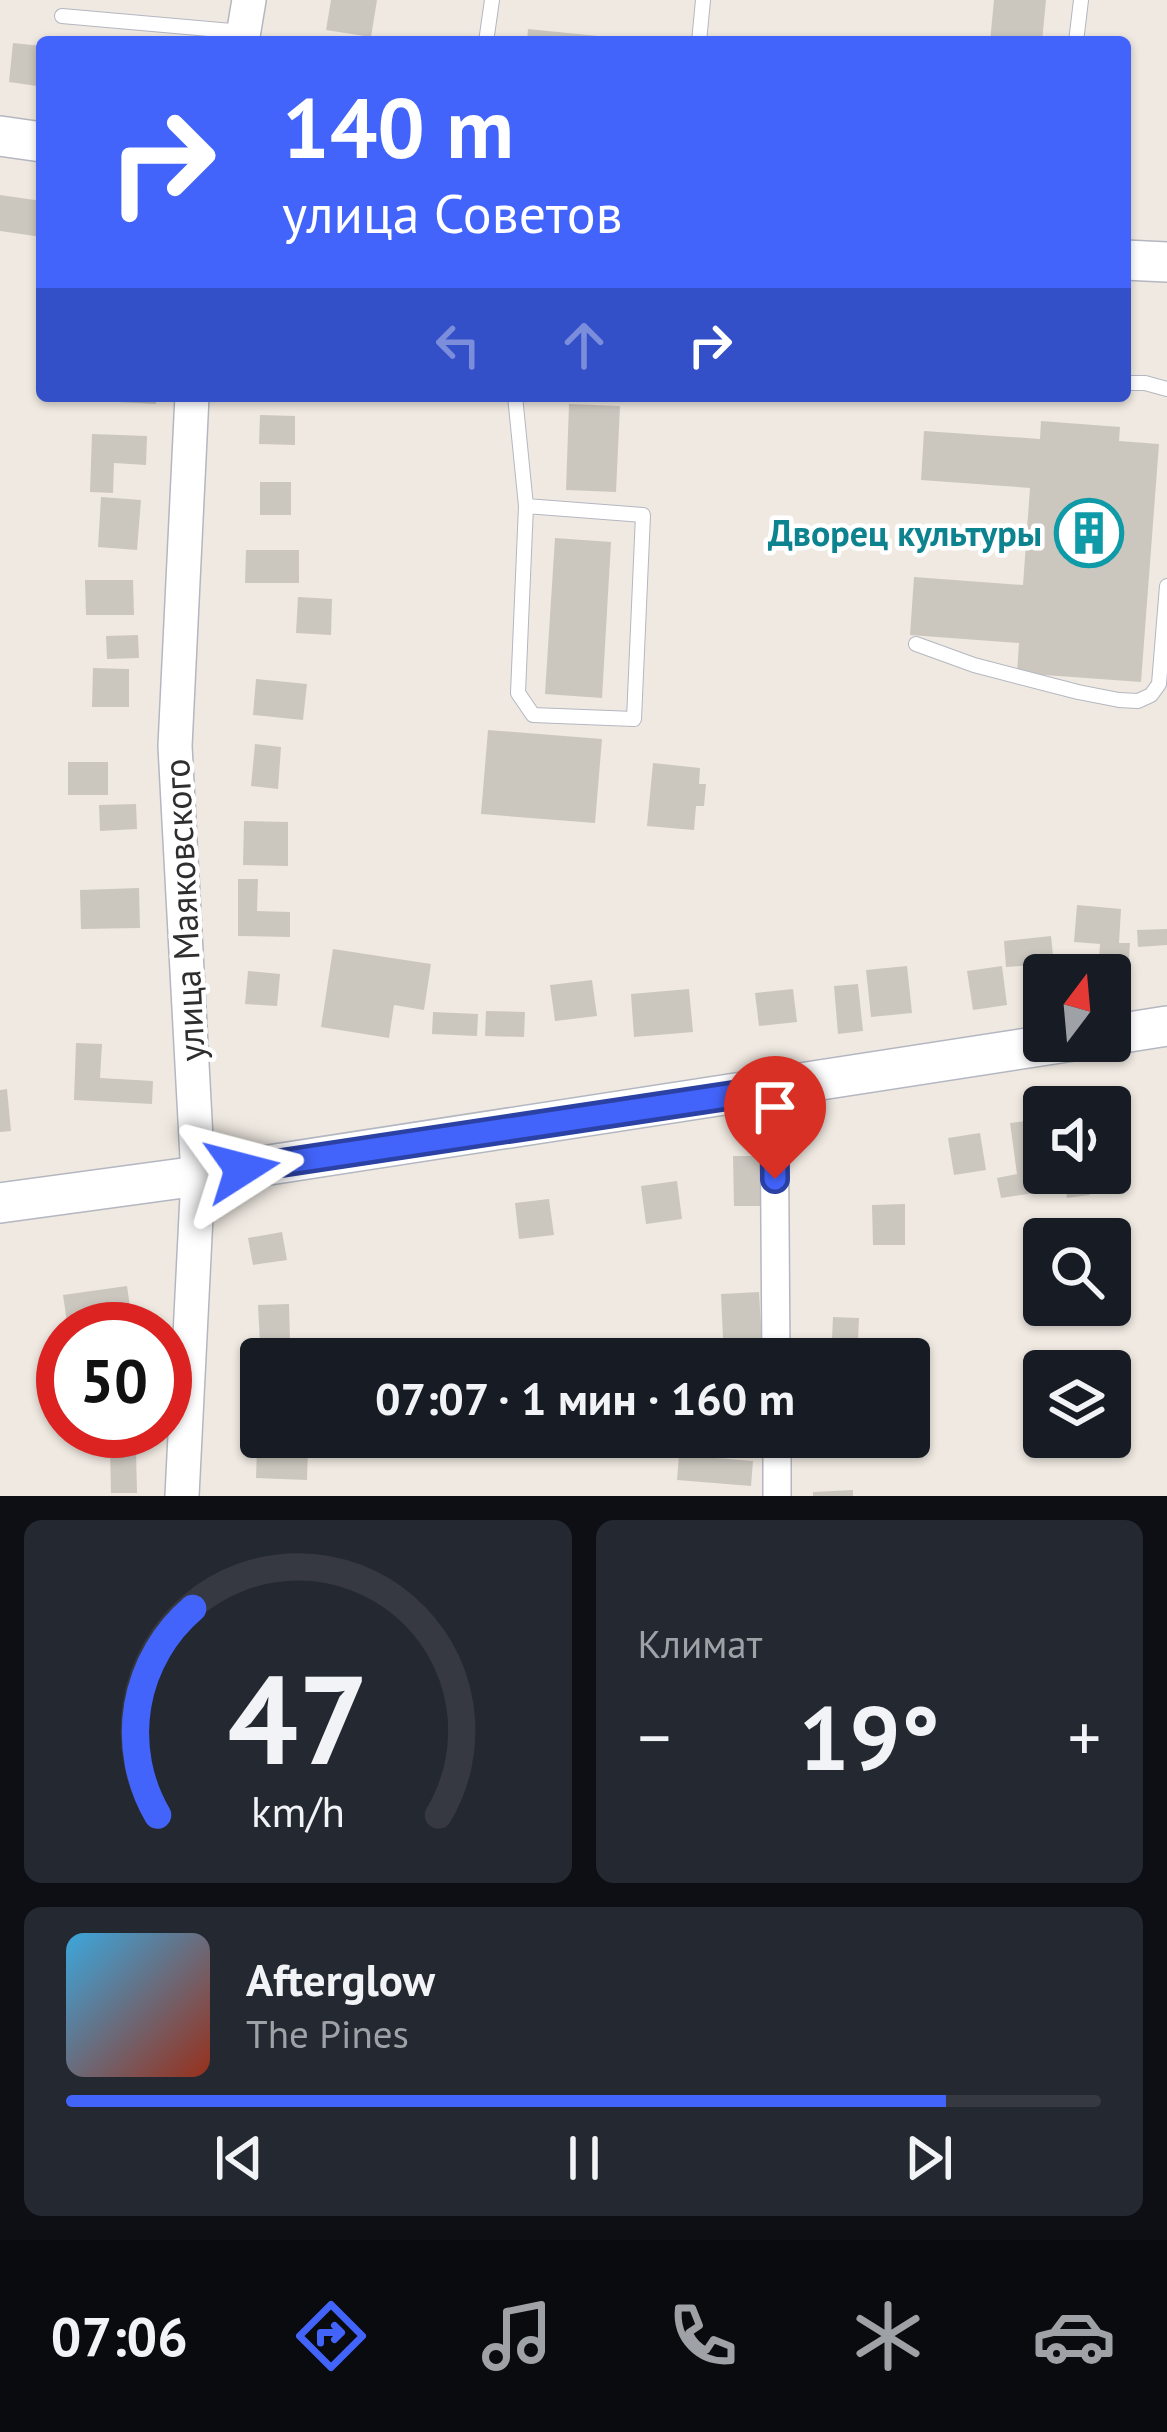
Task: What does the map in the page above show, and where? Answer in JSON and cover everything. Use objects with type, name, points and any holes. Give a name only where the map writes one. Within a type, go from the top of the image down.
[{"type":"main road","points":[[0,136],[36,141]]},
{"type":"main road","points":[[1131,260],[1167,262]]},
{"type":"main road","points":[[1131,1032],[1167,1026]]},
{"type":"main road","points":[[0,1203],[1023,1049]]},
{"type":"street","name":"улица Маяковского","points":[[182,1496],[198,1176],[175,746],[192,402]]},
{"type":"street","points":[[774,1089],[776,1338]]},
{"type":"street","points":[[777,1458],[777,1496]]},
{"type":"lane","points":[[487,36],[492,0]]},
{"type":"lane","points":[[700,36],[703,0]]},
{"type":"lane","points":[[1077,36],[1081,0]]},
{"type":"lane","points":[[62,16],[245,25]]},
{"type":"lane","points":[[1131,382],[1167,388]]},
{"type":"lane","points":[[516,402],[526,506],[518,693],[533,715],[634,719],[643,515],[526,506]]},
{"type":"lane","points":[[916,644],[974,665],[1078,692],[1138,701],[1159,684],[1167,586]]},
{"type":"building","points":[[331,0],[377,0],[371,36],[326,30]]},
{"type":"building","points":[[994,0],[1046,0],[1043,36],[991,36]]},
{"type":"building","points":[[528,29],[598,36],[527,36]]},
{"type":"building","points":[[13,43],[36,45],[36,86],[9,82]]},
{"type":"building","points":[[0,195],[36,200],[36,236],[0,231]]},
{"type":"building","points":[[569,404],[620,406],[616,492],[566,490]]},
{"type":"building","points":[[260,415],[295,416],[295,445],[259,444]]},
{"type":"building","name":"Дворец культуры","points":[[1041,421],[1120,427],[1119,441],[1159,444],[1141,682],[1017,673],[1019,643],[910,635],[914,577],[1023,585],[1030,488],[921,480],[924,431],[1040,439]]},
{"type":"building","points":[[92,434],[147,436],[146,465],[114,463],[113,493],[90,492]]},
{"type":"building","points":[[260,482],[291,482],[291,515],[260,515]]},
{"type":"building","points":[[101,497],[141,500],[137,550],[98,547]]},
{"type":"building","points":[[555,538],[611,542],[602,698],[545,694]]},
{"type":"building","points":[[246,550],[299,550],[299,583],[245,583]]},
{"type":"building","points":[[85,580],[133,580],[134,615],[86,615]]},
{"type":"building","points":[[298,597],[332,599],[331,635],[296,633]]},
{"type":"building","points":[[138,635],[139,658],[107,659],[106,636]]},
{"type":"building","points":[[93,668],[129,669],[129,707],[92,707]]},
{"type":"building","points":[[256,679],[307,684],[303,720],[253,715]]},
{"type":"building","points":[[488,730],[602,739],[595,823],[481,814]]},
{"type":"building","points":[[255,744],[281,747],[278,789],[251,786]]},
{"type":"building","points":[[68,762],[108,762],[108,795],[68,795]]},
{"type":"building","points":[[653,763],[700,768],[699,784],[706,784],[704,806],[696,806],[694,830],[647,826]]},
{"type":"building","points":[[136,804],[137,829],[100,831],[99,805]]},
{"type":"building","points":[[244,821],[288,822],[288,866],[243,865]]},
{"type":"building","points":[[238,879],[258,879],[257,911],[290,912],[290,937],[238,936]]},
{"type":"building","points":[[139,888],[140,928],[81,929],[80,890]]},
{"type":"building","points":[[1077,905],[1121,909],[1119,943],[1130,943],[1129,954],[1099,954],[1100,944],[1074,942]]},
{"type":"building","points":[[1167,929],[1167,945],[1138,947],[1137,930]]},
{"type":"building","points":[[1051,936],[1053,954],[1023,954],[1023,966],[1006,967],[1004,941]]},
{"type":"building","points":[[333,949],[431,964],[424,1010],[394,1005],[389,1038],[321,1027]]},
{"type":"building","points":[[907,966],[912,1013],[871,1017],[866,970]]},
{"type":"building","points":[[1002,966],[1007,1005],[973,1010],[967,971]]},
{"type":"building","points":[[248,971],[280,974],[277,1006],[245,1004]]},
{"type":"building","points":[[592,980],[597,1016],[555,1021],[550,985]]},
{"type":"building","points":[[858,984],[863,1031],[838,1034],[834,986]]},
{"type":"building","points":[[689,989],[693,1032],[634,1037],[631,994]]},
{"type":"building","points":[[793,989],[797,1022],[759,1026],[755,993]]},
{"type":"building","points":[[486,1011],[525,1012],[524,1037],[485,1036]]},
{"type":"building","points":[[433,1012],[478,1014],[477,1036],[432,1034]]},
{"type":"building","points":[[76,1043],[102,1044],[100,1078],[153,1081],[152,1104],[74,1100]]},
{"type":"building","points":[[7,1089],[11,1131],[0,1132],[0,1090]]},
{"type":"building","points":[[1023,1121],[1023,1194],[1027,1194],[1001,1198],[997,1178],[1017,1174],[1010,1123]]},
{"type":"building","points":[[980,1133],[986,1170],[954,1175],[948,1138]]},
{"type":"building","points":[[733,1156],[762,1156],[763,1206],[734,1206]]},
{"type":"building","points":[[677,1181],[682,1219],[646,1224],[641,1186]]},
{"type":"building","points":[[549,1199],[554,1235],[519,1239],[515,1203]]},
{"type":"building","points":[[905,1204],[905,1245],[873,1245],[872,1205]]},
{"type":"building","points":[[282,1232],[287,1260],[253,1265],[248,1238]]},
{"type":"building","points":[[127,1286],[129,1302],[64,1302],[63,1295]]},
{"type":"building","points":[[759,1292],[762,1338],[723,1338],[721,1294]]},
{"type":"building","points":[[289,1304],[290,1338],[260,1338],[258,1305]]},
{"type":"building","points":[[833,1317],[859,1318],[858,1338],[832,1338]]},
{"type":"building","points":[[110,1458],[136,1458],[137,1493],[111,1493]]},
{"type":"building","points":[[257,1458],[308,1458],[307,1480],[256,1478]]},
{"type":"building","points":[[679,1458],[753,1461],[751,1486],[677,1480]]},
{"type":"building","points":[[853,1490],[853,1496],[813,1496],[813,1492]]},
{"type":"place","name":"Дворец культуры","points":[[1089,533]]},
{"type":"route","points":[[242,1169],[774,1089],[775,1179]]}]
